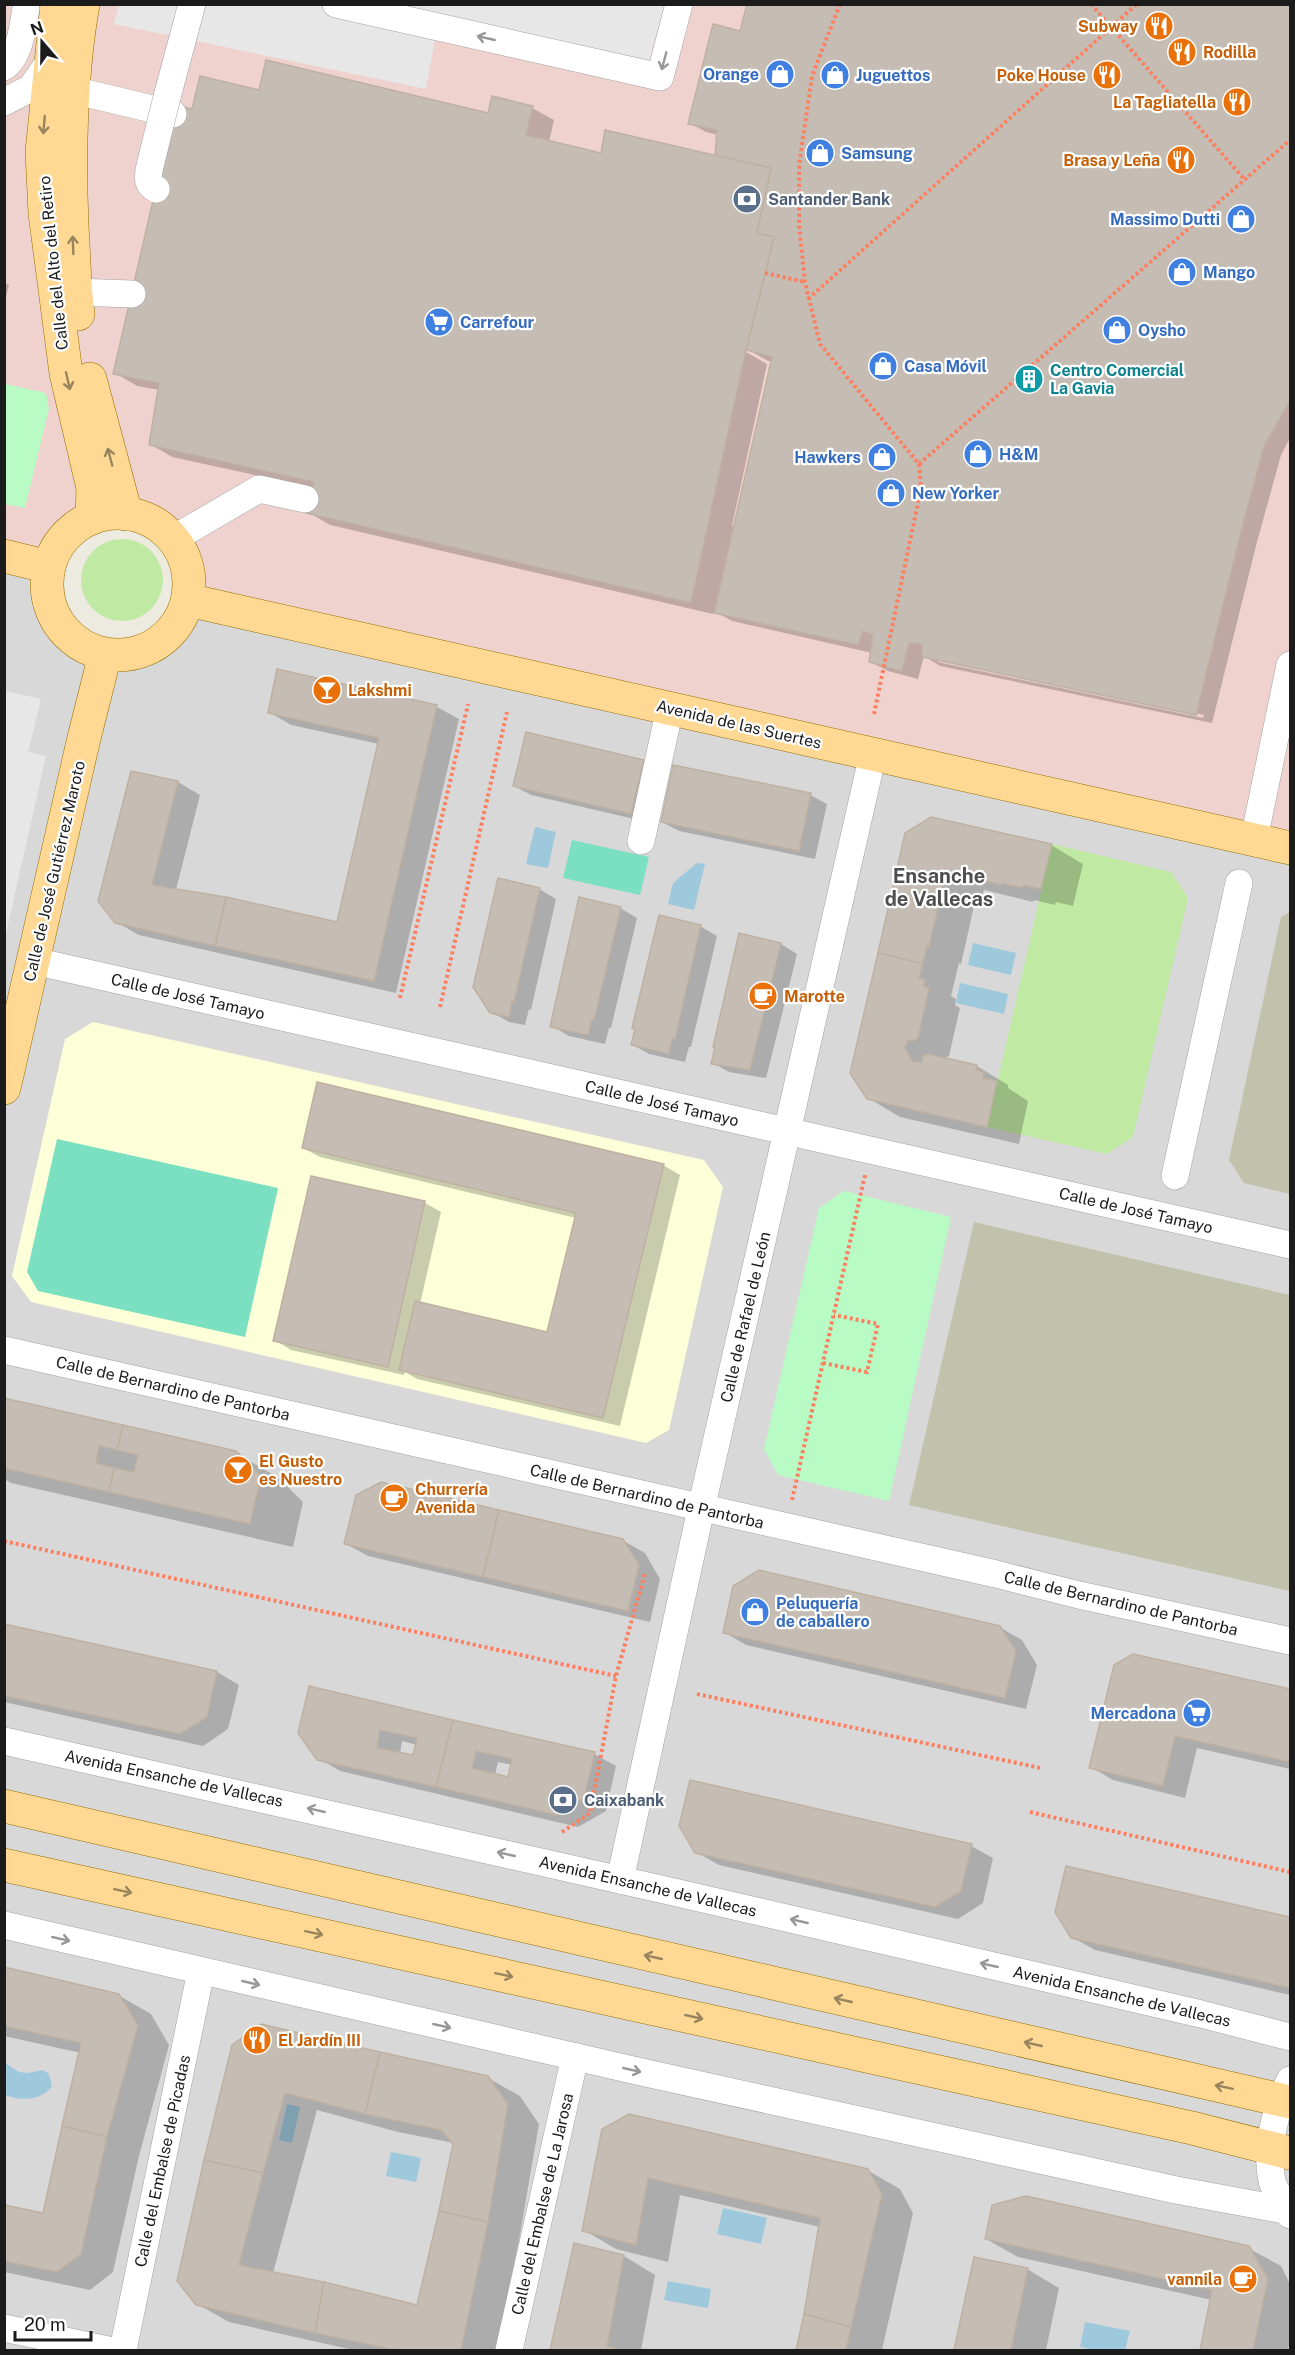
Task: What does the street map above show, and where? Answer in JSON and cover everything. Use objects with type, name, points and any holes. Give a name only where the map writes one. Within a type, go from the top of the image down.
[{"type":"main road","name":"Calle del Alto del Retiro","points":[[40,21],[75,54],[70,176],[75,292],[86,362],[126,514]]},
{"type":"main road","name":"Calle del Alto del Retiro","points":[[40,21],[45,213],[66,373],[93,488],[92,518]]},
{"type":"main road","points":[[109,514],[126,514],[144,518],[160,526],[173,539],[184,557],[189,578],[188,600],[177,625],[157,644],[132,654],[105,655],[78,643],[58,623],[48,596],[49,567],[58,547],[72,530],[92,518],[109,514]]},
{"type":"main road","points":[[4,556],[49,567]]},
{"type":"main road","name":"Avenida de las Suertes","points":[[188,600],[1290,848]]},
{"type":"main road","name":"Calle de José Gutiérrez Maroto","points":[[4,1088],[105,655]]},
{"type":"main road","points":[[4,1806],[1287,2094]]},
{"type":"main road","points":[[4,1865],[1146,2118],[1280,2151]]},
{"type":"street","points":[[156,189],[150,186],[149,170],[170,106],[192,4]]},
{"type":"street","points":[[336,4],[660,77],[679,4]]},
{"type":"street","points":[[4,67],[10,63],[40,21]]},
{"type":"street","points":[[4,102],[31,88],[40,21]]},
{"type":"street","points":[[73,90],[170,106]]},
{"type":"street","points":[[75,292],[132,294]]},
{"type":"street","points":[[173,539],[259,489],[305,499]]},
{"type":"street","points":[[1254,839],[1290,665]]},
{"type":"street","points":[[641,841],[670,708]]},
{"type":"street","name":"Calle de Rafael de León","points":[[620,1880],[701,1509],[873,754]]},
{"type":"street","points":[[1175,1176],[1239,883]]},
{"type":"street","name":"Calle de José Tamayo","points":[[34,961],[1290,1245]]},
{"type":"street","name":"Calle de Bernardino de Pantorba","points":[[4,1350],[1290,1641]]},
{"type":"street","name":"Avenida Ensanche de Vallecas","points":[[4,1741],[620,1880],[1201,2014],[1290,2037]]},
{"type":"street","points":[[4,1925],[575,2057],[1176,2190],[1290,2212]]},
{"type":"street","name":"Calle del Embalse de Picadas","points":[[123,2350],[201,1971]]},
{"type":"street","name":"Calle del Embalse de La Jarosa","points":[[509,2350],[575,2057]]},
{"type":"street","points":[[1287,2094],[1280,2151],[1273,2183],[1290,2212]]},
{"type":"street","points":[[4,2328],[108,2350]]},
{"type":"path","points":[[840,4],[812,76],[799,165],[799,225],[804,282],[820,344],[919,464],[921,488],[874,714]]},
{"type":"path","points":[[1091,4],[1245,180]]},
{"type":"path","points":[[808,299],[1137,4]]},
{"type":"path","points":[[919,464],[1290,140]]},
{"type":"path","points":[[765,273],[804,282]]},
{"type":"path","points":[[400,998],[468,704]]},
{"type":"path","points":[[440,1007],[507,712]]},
{"type":"path","points":[[792,1500],[865,1175]]},
{"type":"path","points":[[823,1363],[867,1372],[876,1334],[878,1324],[834,1315]]},
{"type":"path","points":[[4,1541],[616,1677]]},
{"type":"path","points":[[562,1832],[590,1813],[616,1677],[645,1574]]},
{"type":"path","points":[[697,1694],[1040,1768]]},
{"type":"path","points":[[1030,1812],[1290,1872]]},
{"type":"shaded area","points":[[119,4],[664,5],[644,81],[436,34],[426,89],[114,24]]},
{"type":"shaded area","points":[[4,5],[1290,5],[1290,848],[188,600],[189,578],[184,557],[173,539],[160,526],[144,518],[126,514],[109,514],[92,518],[73,530],[58,547],[49,567],[5,556]]},
{"type":"shaded area","points":[[4,556],[49,567],[48,596],[58,623],[78,643],[105,655],[132,654],[157,644],[177,625],[188,600],[1290,848],[1290,2350],[5,2350]]},
{"type":"shaded area","points":[[5,691],[41,699],[28,752],[46,756],[5,938]]},
{"type":"shaded area","points":[[1290,912],[1290,1194],[1244,1183],[1229,1160],[1281,917]]},
{"type":"shaded area","points":[[93,1022],[704,1160],[723,1187],[669,1430],[646,1443],[31,1302],[12,1276],[65,1039]]},
{"type":"shaded area","points":[[974,1222],[1290,1295],[1290,1591],[909,1505]]},
{"type":"green space","points":[[5,384],[46,393],[49,409],[25,508],[5,504]]},
{"type":"green space","points":[[122,539],[138,542],[151,551],[160,564],[163,580],[160,596],[151,609],[138,618],[122,621],[106,618],[93,609],[84,596],[81,580],[84,564],[93,551],[106,542]]},
{"type":"green space","points":[[572,840],[649,857],[640,895],[563,878]]},
{"type":"green space","points":[[1052,844],[1171,872],[1188,898],[1133,1137],[1107,1154],[987,1127]]},
{"type":"green space","points":[[57,1139],[278,1188],[245,1337],[38,1291],[27,1272]]},
{"type":"green space","points":[[844,1191],[951,1217],[889,1501],[778,1475],[764,1449],[819,1208]]},
{"type":"water","points":[[535,827],[556,832],[548,868],[526,864]]},
{"type":"water","points":[[697,863],[705,864],[694,910],[668,904],[673,883]]},
{"type":"water","points":[[973,943],[1016,953],[1011,975],[968,965]]},
{"type":"water","points":[[960,983],[1008,994],[1004,1014],[956,1003]]},
{"type":"water","points":[[5,2063],[19,2072],[43,2070],[49,2074],[52,2086],[43,2095],[37,2097],[17,2098],[5,2095]]},
{"type":"water","points":[[287,2104],[300,2107],[292,2143],[279,2140]]},
{"type":"water","points":[[391,2152],[421,2158],[416,2182],[386,2176]]},
{"type":"water","points":[[723,2208],[767,2218],[761,2244],[717,2234]]},
{"type":"water","points":[[668,2281],[711,2289],[708,2308],[664,2300]]},
{"type":"water","points":[[1085,2322],[1130,2331],[1125,2350],[1097,2350],[1080,2347]]},
{"type":"building","name":"Centro Comercial La Gavia","points":[[747,4],[1290,4],[1290,401],[1264,446],[1196,715],[922,657],[922,644],[909,643],[902,671],[869,662],[873,635],[863,631],[858,645],[714,613],[772,357],[746,350],[774,237],[757,233],[771,168],[715,156],[717,130],[688,124],[713,24],[740,31]]},
{"type":"building","name":"Carrefour","points":[[266,60],[488,113],[492,96],[533,106],[526,135],[601,153],[605,130],[771,168],[757,233],[774,237],[746,350],[691,603],[306,513],[314,482],[149,445],[159,383],[113,374],[175,105],[192,109],[200,76],[259,90]]},
{"type":"building","points":[[277,669],[437,705],[374,981],[215,946],[226,897],[337,922],[379,738],[268,713]]},
{"type":"building","points":[[526,732],[644,760],[631,814],[513,786]]},
{"type":"building","points":[[673,765],[811,793],[799,851],[661,822]]},
{"type":"building","points":[[131,771],[178,781],[152,885],[226,897],[215,946],[115,923],[98,901]]},
{"type":"building","points":[[931,817],[1052,844],[1041,889],[1024,885],[1023,888],[1002,883],[1001,885],[952,872],[949,882],[944,880],[923,964],[878,953],[905,833]]},
{"type":"building","points":[[498,878],[540,888],[509,1017],[490,1013],[473,987]]},
{"type":"building","points":[[579,897],[621,907],[594,1020],[592,1019],[588,1035],[550,1027]]},
{"type":"building","points":[[659,915],[701,925],[675,1039],[672,1038],[669,1054],[631,1045],[635,1029],[632,1028]]},
{"type":"building","points":[[739,933],[781,943],[750,1070],[711,1064]]},
{"type":"building","points":[[878,953],[923,964],[919,978],[925,980],[924,986],[929,988],[918,1038],[913,1041],[908,1040],[904,1047],[913,1062],[922,1062],[923,1056],[928,1054],[977,1065],[976,1070],[984,1072],[983,1078],[997,1081],[987,1127],[867,1099],[850,1073]]},
{"type":"building","points":[[317,1082],[664,1164],[603,1418],[399,1370],[415,1301],[547,1332],[576,1213],[302,1148]]},
{"type":"building","points":[[311,1176],[425,1201],[388,1367],[273,1341]]},
{"type":"building","points":[[4,1398],[123,1425],[117,1450],[99,1446],[96,1463],[114,1468],[109,1492],[4,1468]]},
{"type":"building","points":[[123,1425],[236,1451],[261,1476],[250,1524],[109,1492],[114,1468],[134,1472],[138,1455],[117,1450]]},
{"type":"building","points":[[381,1482],[499,1510],[483,1577],[344,1544],[356,1495]]},
{"type":"building","points":[[499,1510],[623,1539],[639,1565],[628,1611],[483,1577]]},
{"type":"building","points":[[759,1570],[1000,1626],[1016,1651],[1005,1698],[723,1633],[733,1586]]},
{"type":"building","points":[[4,1624],[217,1671],[207,1717],[180,1734],[4,1696]]},
{"type":"building","name":"Mercadona","points":[[1133,1654],[1290,1689],[1290,1762],[1175,1736],[1163,1786],[1089,1768],[1114,1665]]},
{"type":"building","points":[[309,1686],[453,1720],[436,1787],[317,1760],[298,1733]],"holes":[[[380,1730],[417,1738],[413,1755],[377,1748]]]},
{"type":"building","points":[[453,1720],[595,1752],[584,1798],[556,1815],[436,1787]],"holes":[[[476,1751],[512,1759],[508,1777],[472,1768]]]},
{"type":"building","points":[[690,1780],[972,1844],[961,1891],[935,1907],[695,1853],[679,1826]]},
{"type":"building","points":[[1066,1866],[1290,1917],[1290,1988],[1071,1938],[1055,1912]]},
{"type":"building","points":[[4,1967],[119,1994],[138,2025],[107,2137],[62,2126],[81,2043],[4,2026]]},
{"type":"building","points":[[261,2024],[380,2052],[365,2114],[285,2093],[263,2173],[204,2160],[232,2045]]},
{"type":"building","points":[[380,2052],[488,2076],[508,2104],[488,2222],[439,2211],[453,2144],[441,2130],[365,2114]]},
{"type":"building","points":[[629,2114],[868,2169],[882,2194],[851,2327],[804,2314],[820,2218],[648,2178],[636,2245],[582,2231],[602,2129]]},
{"type":"building","points":[[62,2126],[107,2137],[81,2254],[57,2272],[4,2261],[4,2205],[43,2213]]},
{"type":"building","points":[[204,2160],[263,2173],[239,2265],[324,2282],[315,2333],[196,2305],[177,2281]]},
{"type":"building","points":[[1026,2196],[1249,2246],[1268,2279],[1253,2350],[1200,2350],[1212,2290],[985,2239],[992,2205]]},
{"type":"building","points":[[439,2211],[488,2222],[461,2350],[395,2350],[315,2333],[324,2282],[417,2305]]},
{"type":"building","points":[[574,2243],[624,2255],[607,2346],[622,2350],[550,2350]]},
{"type":"building","points":[[974,2257],[1028,2268],[1011,2350],[954,2350]]},
{"type":"building","points":[[804,2314],[851,2327],[846,2350],[796,2350]]},
{"type":"place","name":"Subway","points":[[1159,26]]},
{"type":"place","name":"Rodilla","points":[[1182,52]]},
{"type":"place","name":"Orange","points":[[780,74]]},
{"type":"place","name":"Juguettos","points":[[835,75]]},
{"type":"place","name":"Poke House","points":[[1107,75]]},
{"type":"place","name":"La Tagliatella","points":[[1237,102]]},
{"type":"place","name":"Samsung","points":[[820,153]]},
{"type":"place","name":"Brasa y Leña","points":[[1181,160]]},
{"type":"place","name":"Santander Bank","points":[[747,199]]},
{"type":"place","name":"Massimo Dutti","points":[[1241,219]]},
{"type":"place","name":"Mango","points":[[1182,272]]},
{"type":"place","name":"Carrefour","points":[[439,322]]},
{"type":"place","name":"Oysho","points":[[1117,330]]},
{"type":"place","name":"Casa Móvil","points":[[883,366]]},
{"type":"place","name":"Centro Comercial La Gavia","points":[[1029,379]]},
{"type":"place","name":"H&M","points":[[978,454]]},
{"type":"place","name":"Hawkers","points":[[882,457]]},
{"type":"place","name":"New Yorker","points":[[891,493]]},
{"type":"place","name":"Lakshmi","points":[[327,690]]},
{"type":"place","name":"Marotte","points":[[763,996]]},
{"type":"place","name":"El Gusto es Nuestro","points":[[238,1470]]},
{"type":"place","name":"Churrería Avenida","points":[[394,1498]]},
{"type":"place","name":"Peluquería de caballero","points":[[755,1612]]},
{"type":"place","name":"Mercadona","points":[[1197,1713]]},
{"type":"place","name":"Caixabank","points":[[563,1800]]},
{"type":"place","name":"El Jardín III","points":[[257,2040]]},
{"type":"place","name":"vannila","points":[[1243,2279]]},
{"type":"district","name":"Ensanche de Vallecas","points":[[939,888]]}]
